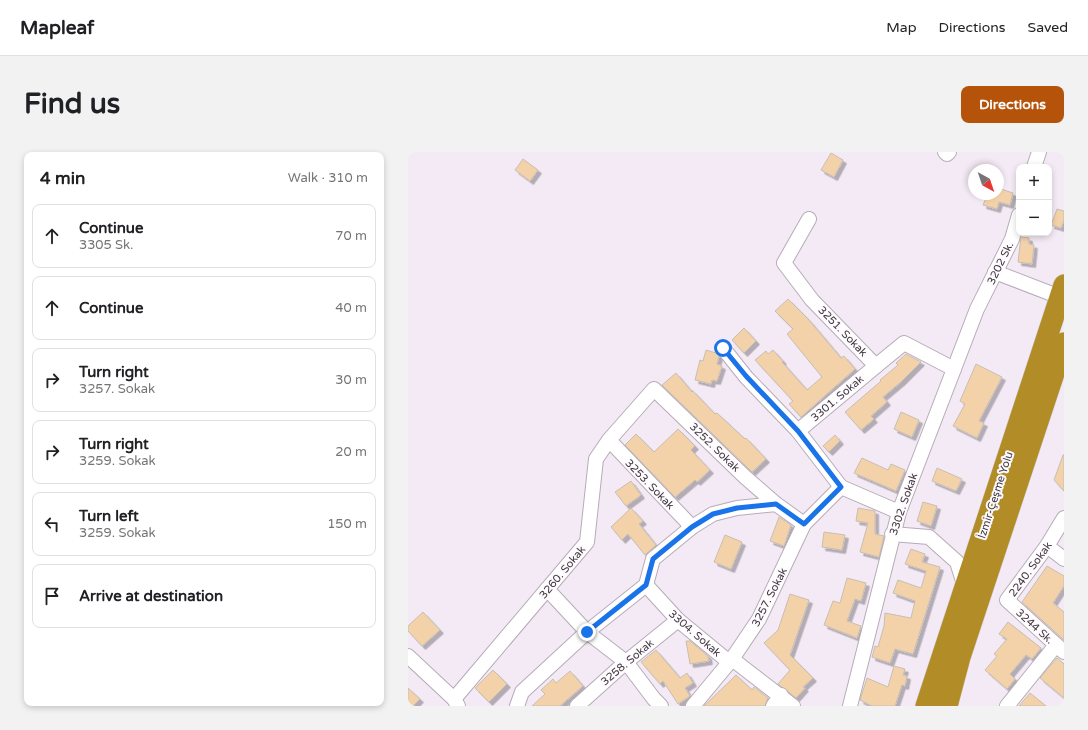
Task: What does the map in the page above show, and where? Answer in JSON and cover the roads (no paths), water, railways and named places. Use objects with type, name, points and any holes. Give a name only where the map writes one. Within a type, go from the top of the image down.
[{"type":"highway","name":"İzmir-Çeşme Yolu","points":[[926,706],[966,588],[1062,291]]},
{"type":"highway","name":"İzmir-Çeşme Yolu","points":[[947,706],[960,657],[1064,343]]},
{"type":"street","points":[[945,152],[947,154],[949,152]]},
{"type":"street","points":[[1035,164],[1039,152]]},
{"type":"street","name":"3251. Sokak","points":[[809,220],[784,263],[812,300],[876,366],[904,343],[954,369]]},
{"type":"street","name":"3202 Sk.","points":[[977,309],[1012,239],[1016,225]]},
{"type":"street","points":[[995,272],[1062,291]]},
{"type":"street","name":"3302. Sokak","points":[[850,706],[892,534],[899,512],[977,309]]},
{"type":"street","points":[[723,348],[746,376],[798,431],[841,487],[899,512]]},
{"type":"street","name":"3301. Sokak","points":[[798,431],[876,366]]},
{"type":"street","name":"3260. Sokak","points":[[456,702],[587,542],[596,459],[609,440],[654,389]]},
{"type":"street","name":"3252. Sokak","points":[[654,389],[745,477],[776,504],[804,524]]},
{"type":"street","name":"3253. Sokak","points":[[609,440],[692,527]]},
{"type":"street","name":"3257. Sokak","points":[[693,706],[731,660],[759,619],[804,524],[841,487]]},
{"type":"street","points":[[517,706],[522,692],[587,632],[646,585],[653,559],[692,527],[713,514],[737,508],[776,504]]},
{"type":"street","name":"2240. Sokak","points":[[1007,600],[1047,546],[1064,518]]},
{"type":"street","points":[[892,534],[929,537],[957,562],[966,588]]},
{"type":"street","points":[[1047,546],[1064,559]]},
{"type":"street","name":"3304. Sokak","points":[[646,585],[678,620],[731,660],[777,701],[794,706]]},
{"type":"street","points":[[547,589],[587,632],[626,662],[661,706]]},
{"type":"street","name":"3244 Sk.","points":[[1007,600],[1060,648]]},
{"type":"street","name":"3258. Sokak","points":[[577,706],[626,662],[678,620]]},
{"type":"street","points":[[1007,706],[1060,648]]},
{"type":"street","points":[[408,656],[456,702]]}]
